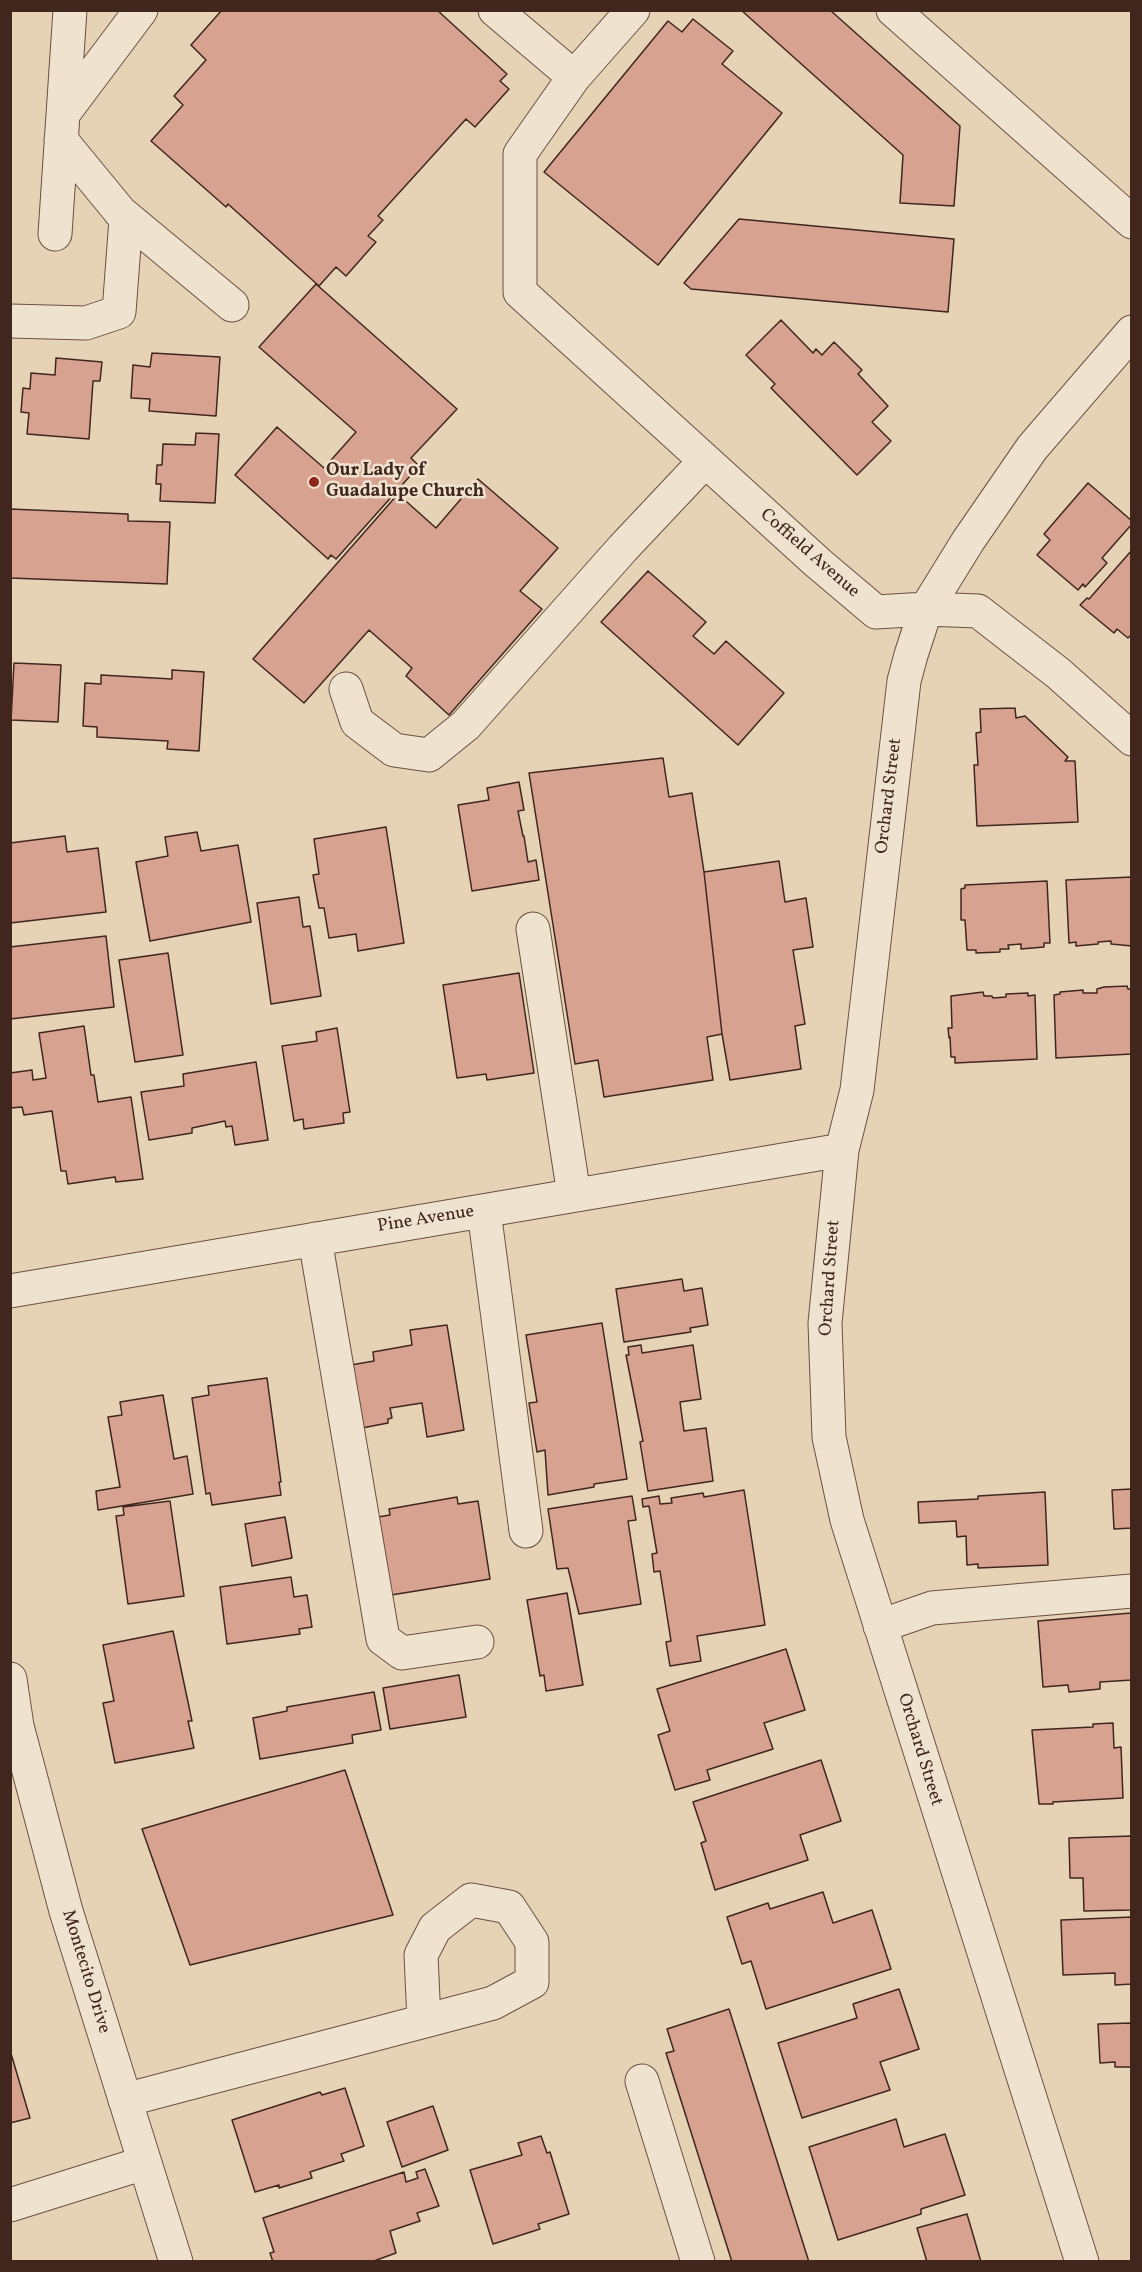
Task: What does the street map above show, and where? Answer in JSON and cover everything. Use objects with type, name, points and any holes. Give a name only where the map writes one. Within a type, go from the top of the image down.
[{"type":"street","points":[[55,234],[70,10]]},
{"type":"street","points":[[62,127],[141,10]]},
{"type":"street","points":[[495,10],[574,77],[633,10]]},
{"type":"street","points":[[892,10],[1131,222]]},
{"type":"street","name":"Coffield Avenue","points":[[574,77],[520,154],[520,292],[818,563],[876,612],[926,609],[978,610],[1058,673],[1131,739]]},
{"type":"street","points":[[10,321],[86,323],[118,312],[126,219],[62,127]]},
{"type":"street","points":[[120,212],[232,305]]},
{"type":"street","name":"Orchard Street","points":[[1082,2262],[847,1520],[830,1437],[825,1323],[842,1150],[857,1090],[904,681],[926,609],[968,541],[1032,448],[1131,332]]},
{"type":"street","points":[[346,689],[357,722],[394,750],[429,755],[466,725],[623,548],[705,461]]},
{"type":"street","points":[[533,929],[574,1195]]},
{"type":"street","name":"Pine Avenue","points":[[10,1291],[842,1150]]},
{"type":"street","points":[[484,1211],[526,1531]]},
{"type":"street","points":[[315,1239],[383,1639],[402,1653],[477,1642]]},
{"type":"street","points":[[880,1626],[932,1608],[1131,1591]]},
{"type":"street","name":"Montecito Drive","points":[[10,1679],[16,1726],[63,1900],[176,2262]]},
{"type":"street","points":[[125,2100],[424,2021]]},
{"type":"street","points":[[642,2081],[698,2262]]},
{"type":"street","points":[[10,2205],[144,2163]]},
{"type":"building","points":[[222,10],[437,10],[507,74],[500,81],[509,89],[475,127],[466,119],[378,216],[383,220],[368,236],[376,242],[346,276],[336,267],[319,286],[228,204],[226,207],[151,141],[183,105],[174,96],[206,60],[191,45]]},
{"type":"building","points":[[741,10],[830,10],[960,126],[954,206],[900,203],[903,155]]},
{"type":"building","points":[[693,19],[733,51],[722,64],[782,113],[658,265],[544,172],[668,21],[682,32]]},
{"type":"building","points":[[739,219],[954,239],[948,312],[691,289],[684,283]]},
{"type":"building","points":[[316,284],[457,409],[411,458],[419,466],[336,559],[331,555],[328,559],[235,475],[277,427],[324,468],[356,432],[259,347]]},
{"type":"building","points":[[781,320],[813,353],[816,349],[822,355],[834,342],[862,370],[858,374],[888,406],[872,422],[891,441],[857,475],[771,388],[775,384],[746,355]]},
{"type":"building","points":[[152,353],[220,357],[216,416],[149,411],[150,399],[131,398],[133,365],[150,367]]},
{"type":"building","points":[[56,358],[102,362],[100,381],[93,381],[89,439],[27,434],[29,413],[21,412],[23,388],[30,389],[31,373],[55,375]]},
{"type":"building","points":[[196,433],[219,434],[215,503],[160,501],[161,484],[156,484],[157,465],[162,465],[163,444],[195,445]]},
{"type":"building","points":[[478,479],[558,548],[520,591],[542,609],[449,715],[406,676],[412,668],[369,630],[304,703],[253,659],[398,494],[436,528]]},
{"type":"building","points":[[1088,483],[1132,521],[1132,524],[1102,558],[1107,563],[1085,587],[1083,584],[1078,590],[1037,555],[1050,540],[1044,534]]},
{"type":"building","points":[[10,509],[128,514],[128,521],[170,522],[167,584],[10,578]]},
{"type":"building","points":[[1132,550],[1132,634],[1128,638],[1117,629],[1114,633],[1080,605],[1087,598],[1089,599]]},
{"type":"building","points":[[648,571],[706,622],[693,636],[714,654],[726,641],[784,693],[738,745],[601,622]]},
{"type":"building","points":[[14,663],[61,665],[58,722],[11,720]]},
{"type":"building","points":[[172,670],[204,672],[199,751],[167,749],[168,741],[97,737],[97,727],[83,726],[85,683],[101,684],[101,675],[172,679]]},
{"type":"building","points":[[1015,708],[1016,718],[1025,716],[1068,757],[1065,761],[1075,761],[1078,822],[977,826],[974,765],[978,765],[976,733],[981,732],[980,709]]},
{"type":"building","points":[[663,758],[669,797],[692,793],[704,872],[722,1034],[707,1037],[713,1080],[604,1097],[598,1060],[575,1064],[529,773]]},
{"type":"building","points":[[519,782],[524,810],[518,811],[528,862],[536,860],[539,880],[472,891],[458,805],[489,800],[487,788]]},
{"type":"building","points":[[386,827],[404,943],[358,951],[356,934],[329,938],[324,908],[319,908],[313,875],[319,874],[314,839]]},
{"type":"building","points":[[197,832],[201,851],[238,845],[251,922],[150,941],[136,862],[168,856],[165,837]]},
{"type":"building","points":[[65,836],[67,852],[98,848],[106,912],[10,923],[10,843]]},
{"type":"building","points":[[779,861],[785,902],[806,898],[813,947],[793,950],[805,1024],[795,1026],[801,1069],[730,1080],[722,1034],[704,872]]},
{"type":"building","points":[[1132,877],[1132,946],[1111,944],[1111,941],[1076,946],[1076,942],[1069,943],[1066,880]]},
{"type":"building","points":[[1047,881],[1050,943],[1044,943],[1044,947],[1021,949],[1021,944],[1008,945],[1009,949],[1000,949],[1000,952],[976,953],[976,950],[967,950],[965,920],[961,920],[961,889],[965,888],[965,885]]},
{"type":"building","points":[[299,897],[303,927],[310,926],[321,996],[271,1004],[257,903]]},
{"type":"building","points":[[106,936],[114,1007],[10,1019],[10,947]]},
{"type":"building","points":[[168,953],[183,1055],[135,1062],[119,960]]},
{"type":"building","points":[[519,973],[534,1073],[487,1080],[486,1074],[457,1078],[443,985]]},
{"type":"building","points":[[1127,986],[1128,989],[1132,989],[1132,1054],[1056,1058],[1054,995],[1060,992],[1083,990],[1083,993],[1097,993],[1097,989],[1104,987]]},
{"type":"building","points":[[983,992],[984,996],[993,998],[1006,997],[1006,994],[1035,995],[1037,1059],[955,1063],[955,1057],[951,1057],[948,1028],[952,1028],[951,996]]},
{"type":"building","points":[[84,1026],[91,1075],[94,1075],[98,1102],[131,1097],[143,1179],[116,1182],[115,1177],[68,1184],[66,1171],[61,1171],[52,1111],[24,1115],[22,1107],[10,1108],[10,1073],[32,1070],[33,1080],[46,1078],[39,1033]]},
{"type":"building","points":[[337,1028],[350,1112],[343,1113],[344,1123],[304,1129],[303,1119],[294,1121],[282,1046],[317,1041],[316,1032]]},
{"type":"building","points":[[256,1062],[268,1140],[235,1145],[232,1126],[226,1127],[225,1121],[192,1128],[192,1133],[149,1140],[141,1092],[184,1086],[183,1074]]},
{"type":"building","points":[[682,1279],[684,1291],[702,1288],[708,1325],[690,1328],[691,1332],[624,1342],[616,1289]]},
{"type":"building","points":[[602,1323],[627,1479],[548,1495],[545,1450],[537,1452],[529,1403],[537,1402],[526,1335]]},
{"type":"building","points":[[447,1325],[464,1430],[427,1437],[422,1403],[390,1408],[392,1418],[388,1419],[388,1423],[362,1428],[351,1365],[374,1361],[373,1352],[412,1345],[410,1330]]},
{"type":"building","points":[[641,1345],[642,1353],[693,1345],[701,1399],[680,1402],[684,1431],[706,1428],[713,1481],[648,1491],[640,1442],[643,1441],[626,1355],[629,1355],[628,1347]]},
{"type":"building","points":[[267,1378],[281,1495],[212,1505],[210,1493],[206,1494],[192,1398],[209,1395],[208,1386]]},
{"type":"building","points":[[163,1395],[174,1459],[187,1456],[193,1494],[98,1510],[96,1491],[120,1487],[108,1417],[122,1415],[120,1402]]},
{"type":"building","points":[[1132,1489],[1132,1528],[1114,1529],[1112,1490]]},
{"type":"building","points":[[744,1490],[765,1625],[697,1636],[701,1661],[670,1666],[666,1642],[671,1641],[660,1571],[654,1572],[652,1554],[657,1553],[649,1506],[643,1507],[642,1499],[659,1496],[660,1504],[672,1503],[671,1498],[703,1493],[704,1497]]},
{"type":"building","points":[[1045,1492],[1048,1565],[978,1568],[978,1564],[967,1565],[966,1536],[957,1537],[956,1521],[919,1523],[918,1502]]},
{"type":"building","points":[[632,1496],[636,1520],[628,1521],[641,1604],[579,1614],[568,1568],[557,1569],[548,1509]]},
{"type":"building","points":[[457,1497],[458,1504],[478,1501],[490,1579],[385,1596],[372,1518],[390,1515],[389,1509]]},
{"type":"building","points":[[170,1501],[184,1596],[128,1604],[116,1516],[124,1515],[123,1507]]},
{"type":"building","points":[[285,1517],[292,1558],[252,1566],[245,1524]]},
{"type":"building","points":[[291,1577],[294,1597],[307,1595],[312,1627],[299,1629],[300,1634],[227,1644],[220,1587]]},
{"type":"building","points":[[567,1593],[583,1685],[546,1691],[544,1675],[540,1676],[527,1600]]},
{"type":"building","points":[[1131,1613],[1132,1680],[1100,1682],[1100,1689],[1069,1692],[1068,1685],[1043,1687],[1038,1621]]},
{"type":"building","points":[[173,1631],[192,1721],[188,1721],[194,1748],[115,1763],[103,1703],[114,1701],[103,1645]]},
{"type":"building","points":[[786,1649],[805,1710],[764,1723],[773,1749],[707,1770],[710,1780],[675,1790],[658,1735],[670,1731],[657,1689]]},
{"type":"building","points":[[459,1675],[466,1717],[390,1729],[383,1688]]},
{"type":"building","points":[[374,1692],[381,1730],[352,1735],[353,1743],[260,1759],[253,1718],[287,1711],[287,1707]]},
{"type":"building","points":[[1113,1723],[1114,1748],[1121,1747],[1123,1798],[1039,1804],[1032,1730],[1093,1727],[1093,1724]]},
{"type":"building","points":[[821,1760],[841,1821],[800,1835],[808,1860],[715,1890],[701,1843],[706,1841],[693,1802]]},
{"type":"building","points":[[345,1770],[393,1915],[190,1965],[142,1829]]},
{"type":"building","points":[[1132,1836],[1132,1910],[1084,1911],[1083,1878],[1070,1878],[1069,1838]]},
{"type":"building","points":[[823,1892],[833,1923],[872,1910],[891,1969],[766,2009],[751,1961],[742,1964],[727,1917],[768,1903],[770,1909]]},
{"type":"building","points":[[1132,1917],[1132,1984],[1115,1985],[1115,1973],[1063,1975],[1061,1920]]},
{"type":"building","points":[[899,1989],[919,2049],[880,2062],[890,2090],[802,2118],[778,2043],[857,2018],[853,2004]]},
{"type":"building","points":[[729,2009],[809,2262],[732,2262],[666,2053],[674,2051],[667,2029]]},
{"type":"building","points":[[1132,2023],[1131,2080],[1131,2067],[1115,2067],[1115,2062],[1100,2063],[1098,2024]]},
{"type":"building","points":[[10,2050],[30,2118],[10,2123]]},
{"type":"building","points":[[345,2088],[364,2146],[341,2154],[344,2161],[310,2172],[312,2178],[279,2188],[279,2185],[255,2192],[232,2120],[320,2092],[322,2095]]},
{"type":"building","points":[[433,2106],[448,2150],[402,2167],[387,2122]]},
{"type":"building","points":[[896,2119],[904,2147],[945,2134],[965,2195],[921,2209],[921,2214],[838,2240],[809,2147]]},
{"type":"building","points":[[541,2136],[547,2153],[550,2152],[569,2214],[538,2224],[540,2229],[493,2244],[470,2170],[522,2155],[518,2143]]},
{"type":"building","points":[[425,2169],[439,2206],[417,2213],[420,2221],[390,2231],[396,2253],[371,2262],[273,2262],[270,2253],[274,2252],[263,2218],[404,2172],[406,2182],[418,2178],[416,2172]]},
{"type":"building","points":[[967,2214],[981,2262],[927,2262],[917,2228]]},
{"type":"place","name":"Our Lady of Guadalupe Church","points":[[314,482]]}]
